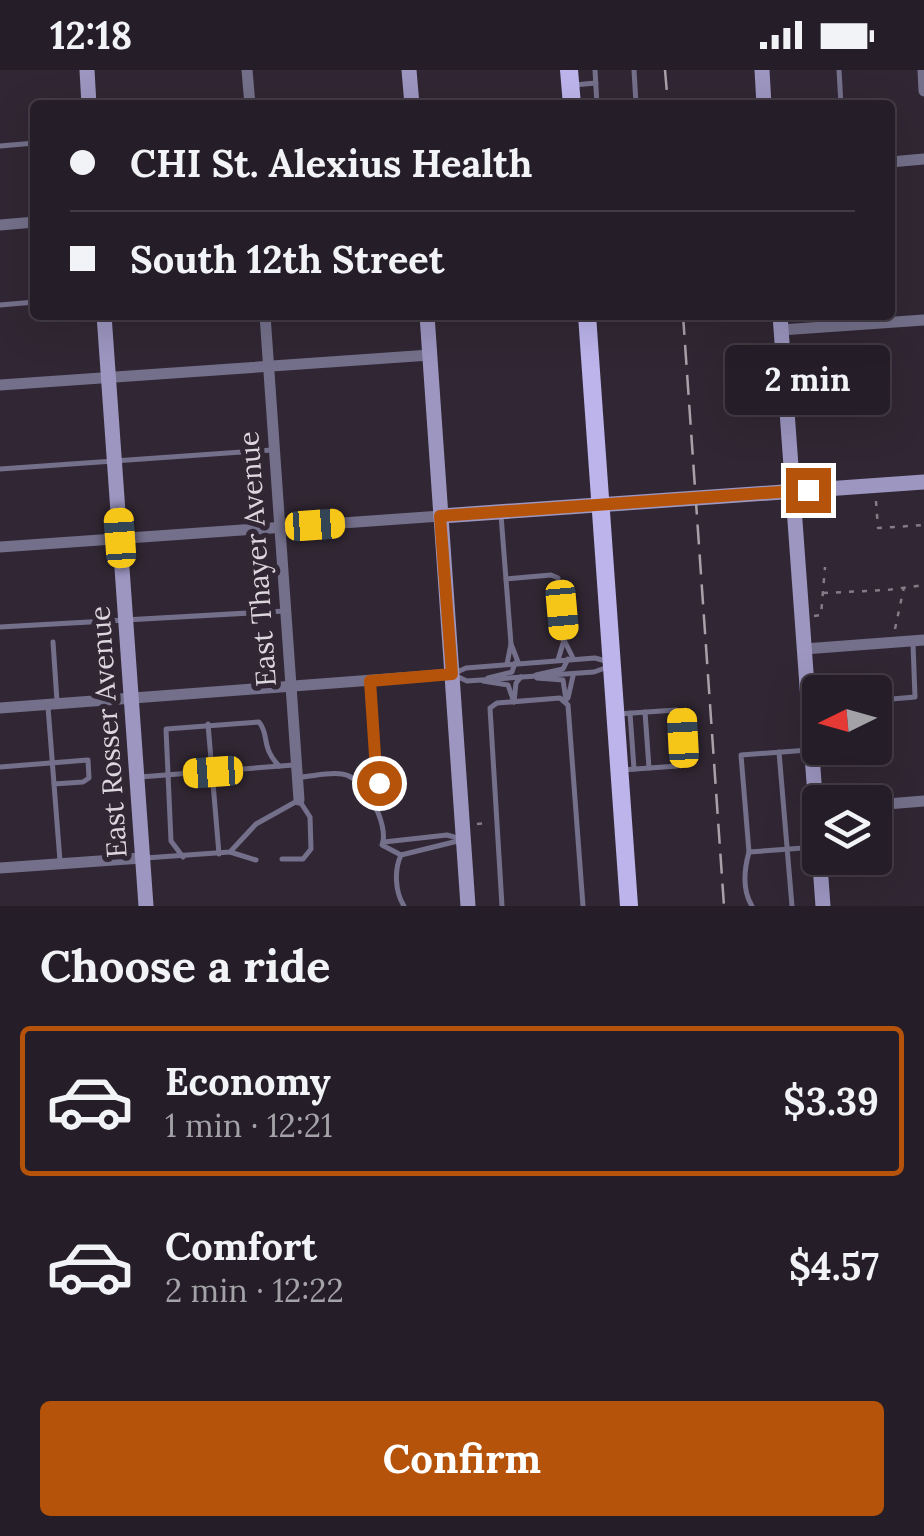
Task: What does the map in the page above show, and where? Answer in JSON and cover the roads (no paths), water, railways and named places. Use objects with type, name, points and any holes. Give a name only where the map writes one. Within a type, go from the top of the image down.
[{"type":"main road","points":[[587,320],[612,663],[623,713],[627,770],[628,906]]},
{"type":"street","points":[[87,70],[89,100]]},
{"type":"street","points":[[247,70],[250,100]]},
{"type":"street","points":[[409,70],[412,100]]},
{"type":"street","points":[[762,70],[764,100]]},
{"type":"street","points":[[922,70],[924,91]]},
{"type":"street","points":[[895,162],[924,159]]},
{"type":"street","points":[[0,225],[30,222]]},
{"type":"street","name":"East Rosser Avenue","points":[[104,320],[146,906]]},
{"type":"street","name":"East Thayer Avenue","points":[[264,320],[300,800]]},
{"type":"street","points":[[427,320],[468,906]]},
{"type":"street","points":[[806,675],[780,322],[924,320]]},
{"type":"street","points":[[0,385],[430,354]]},
{"type":"street","points":[[0,547],[924,482]]},
{"type":"street","points":[[804,648],[918,641]]},
{"type":"street","points":[[0,708],[452,674]]},
{"type":"street","points":[[892,803],[924,800]]},
{"type":"street","points":[[0,868],[142,858]]},
{"type":"street","points":[[821,875],[823,906]]},
{"type":"lane","points":[[595,70],[598,100]]},
{"type":"lane","points":[[634,70],[636,100]]},
{"type":"lane","points":[[838,70],[841,100]]},
{"type":"lane","points":[[570,78],[596,83]]},
{"type":"lane","points":[[0,146],[30,143]]},
{"type":"lane","points":[[0,305],[30,302]]},
{"type":"lane","points":[[0,470],[274,450]]},
{"type":"lane","points":[[501,512],[514,702]]},
{"type":"lane","points":[[502,906],[489,712],[494,704],[566,700],[572,676],[566,659],[558,578],[552,575],[506,579]]},
{"type":"lane","points":[[0,627],[285,610]]},
{"type":"lane","points":[[892,699],[915,697],[918,641]]},
{"type":"lane","points":[[53,642],[52,763],[60,864]]},
{"type":"lane","points":[[480,680],[514,668],[566,659],[600,658],[612,663]]},
{"type":"lane","points":[[534,676],[566,659]]},
{"type":"lane","points":[[534,676],[572,676],[601,671],[612,663]]},
{"type":"lane","points":[[452,674],[466,668],[514,668],[562,680],[583,906]]},
{"type":"lane","points":[[452,674],[467,681],[508,684],[514,702]]},
{"type":"lane","points":[[370,681],[376,770],[382,781]]},
{"type":"lane","points":[[676,710],[682,718],[684,758],[677,766],[627,770],[634,756],[632,732],[623,713],[676,710]]},
{"type":"lane","points":[[644,712],[649,768]]},
{"type":"lane","points":[[184,857],[176,852],[172,841],[166,730],[259,722],[264,727],[266,750],[279,766]]},
{"type":"lane","points":[[208,724],[218,854]]},
{"type":"lane","points":[[752,906],[746,897],[749,852],[741,754],[802,751]]},
{"type":"lane","points":[[779,752],[792,906]]},
{"type":"lane","points":[[0,767],[88,760],[89,778],[84,782],[54,784]]},
{"type":"lane","points":[[137,777],[279,766],[348,775],[384,824],[382,846],[401,855],[464,840]]},
{"type":"lane","points":[[367,796],[382,781],[400,779]]},
{"type":"lane","points":[[230,852],[256,824],[300,800],[310,817],[311,850],[303,859],[282,858]]},
{"type":"lane","points":[[384,842],[448,835],[464,840]]},
{"type":"lane","points":[[749,852],[802,849]]},
{"type":"lane","points":[[142,858],[230,852],[256,860]]},
{"type":"lane","points":[[401,855],[396,869],[398,895],[404,906]]},
{"type":"railway","points":[[665,70],[668,100]]},
{"type":"railway","points":[[683,320],[724,906]]}]
